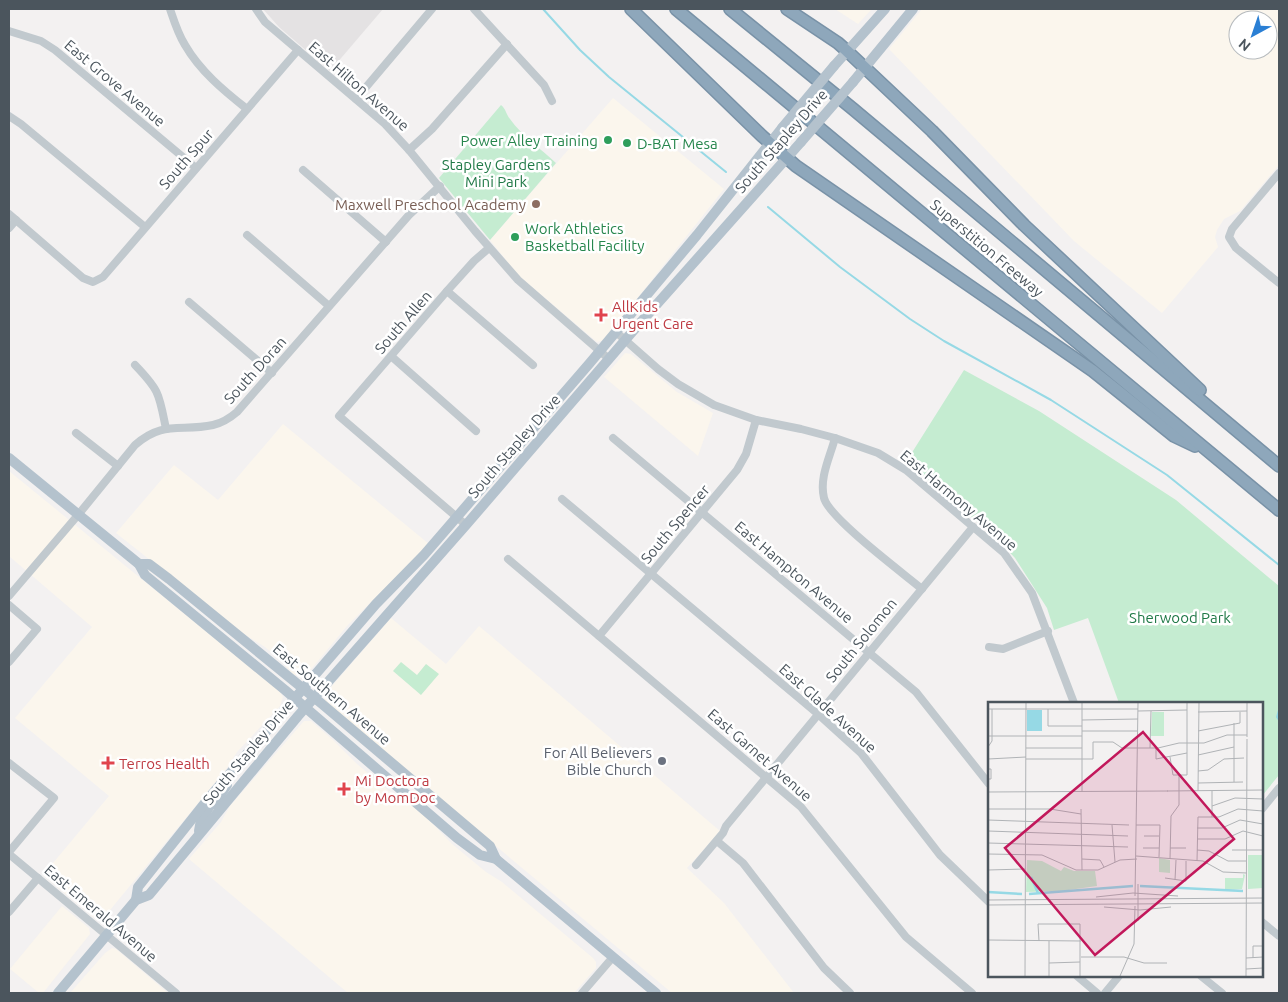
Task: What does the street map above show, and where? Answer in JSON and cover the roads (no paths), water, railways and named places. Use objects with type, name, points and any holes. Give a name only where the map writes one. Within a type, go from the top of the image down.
[{"type":"highway","points":[[631,9],[787,159],[1093,371],[1174,436],[1212,455]]},
{"type":"highway","name":"Superstition Freeway","points":[[676,9],[1279,510]]},
{"type":"highway","name":"Superstition Freeway","points":[[730,9],[1279,464]]},
{"type":"highway","points":[[787,9],[848,51],[932,131],[1093,292],[1279,464]]},
{"type":"main road","name":"South Stapley Drive","points":[[136,900],[138,887],[208,799],[376,604],[458,517],[672,265],[834,66],[885,9]]},
{"type":"main road","name":"South Stapley Drive","points":[[58,993],[136,900],[148,894],[163,877],[305,708],[466,525],[609,358],[787,159],[913,9]]},
{"type":"main road","points":[[682,275],[680,265],[697,243],[697,234]]},
{"type":"main road","points":[[654,307],[659,291],[672,274],[672,265]]},
{"type":"main road","name":"East Southern Avenue","points":[[9,458],[139,564],[145,575],[295,699],[457,838],[480,855],[496,859]]},
{"type":"main road","name":"East Southern Avenue","points":[[139,564],[149,564],[314,698],[490,846],[496,859],[656,993]]},
{"type":"main road","points":[[386,614],[388,603],[404,583],[401,579]]},
{"type":"main road","points":[[159,587],[168,589],[193,605],[199,604]]},
{"type":"main road","points":[[371,765],[385,767],[412,786],[417,784]]},
{"type":"main road","points":[[220,809],[216,804],[217,800],[226,787],[230,774]]},
{"type":"main road","points":[[408,796],[412,792],[416,792],[450,819],[462,822]]},
{"type":"main road","points":[[199,833],[201,820],[211,804],[208,799]]},
{"type":"main road","points":[[163,877],[159,873],[160,870],[173,852],[176,839]]},
{"type":"street","points":[[170,9],[179,34],[195,60],[224,92],[247,109]]},
{"type":"street","name":"East Hilton Avenue","points":[[256,9],[265,22],[385,124],[440,186],[489,248],[518,280],[609,358]]},
{"type":"street","points":[[356,99],[432,9]]},
{"type":"street","points":[[474,9],[544,85],[552,101]]},
{"type":"street","name":"East Grove Avenue","points":[[9,31],[41,41],[55,50],[196,168]]},
{"type":"street","points":[[409,150],[432,129],[507,44]]},
{"type":"street","name":"South Spur","points":[[16,220],[83,278],[93,282],[103,277],[298,50]]},
{"type":"street","points":[[9,116],[145,227]]},
{"type":"street","points":[[303,170],[386,242]]},
{"type":"street","points":[[1279,174],[1232,228],[1229,237],[1236,248],[1279,283]]},
{"type":"street","name":"South Doran","points":[[9,596],[143,438],[166,429],[214,425],[224,421],[244,406],[409,215],[440,186]]},
{"type":"street","points":[[9,214],[16,220],[9,228]]},
{"type":"street","points":[[247,235],[330,306]]},
{"type":"street","name":"South Allen","points":[[458,517],[339,416],[447,291],[474,261],[489,248]]},
{"type":"street","points":[[447,291],[533,365]]},
{"type":"street","points":[[189,302],[272,373]]},
{"type":"street","name":"East Harmony Avenue","points":[[616,332],[658,369],[695,395],[714,405],[756,420],[801,428],[835,438],[878,453],[902,468],[1004,553],[1012,563],[1032,592],[1074,702]]},
{"type":"street","points":[[391,356],[476,431]]},
{"type":"street","points":[[134,365],[156,388],[160,396],[166,429]]},
{"type":"street","name":"South Spencer","points":[[599,636],[737,470],[746,454],[756,420]]},
{"type":"street","points":[[76,433],[118,466]]},
{"type":"street","name":"East Hampton Avenue","points":[[612,438],[916,692],[988,783]]},
{"type":"street","points":[[835,438],[823,480],[824,499],[839,520],[922,588]]},
{"type":"street","name":"East Glade Avenue","points":[[562,499],[861,752],[940,855],[988,901]]},
{"type":"street","points":[[458,517],[466,525]]},
{"type":"street","name":"South Solomon","points":[[696,865],[717,841],[726,826],[973,527]]},
{"type":"street","name":"East Garnet Avenue","points":[[508,559],[801,806],[906,937],[972,993]]},
{"type":"street","points":[[9,605],[38,629],[9,662]]},
{"type":"street","points":[[989,647],[1002,649],[1048,631]]},
{"type":"street","points":[[9,763],[54,798],[9,853]]},
{"type":"street","points":[[1263,808],[1279,790]]},
{"type":"street","points":[[717,841],[744,862],[824,968],[850,993]]},
{"type":"street","name":"East Emerald Avenue","points":[[9,853],[176,993]]},
{"type":"street","points":[[9,912],[38,878]]},
{"type":"street","points":[[1263,923],[1279,936]]},
{"type":"street","points":[[582,993],[613,957]]},
{"type":"street","points":[[1077,977],[1097,993]]},
{"type":"street","points":[[1105,993],[1118,977]]},
{"type":"street","points":[[1202,977],[1222,993]]},
{"type":"waterway","points":[[543,9],[580,50],[609,77],[726,172]]},
{"type":"waterway","points":[[768,207],[840,267],[910,319],[944,341],[1051,400],[1167,475],[1279,565]]},
{"type":"waterway","points":[[1279,710],[1277,717],[1279,720]]},
{"type":"place","name":"Power Alley Training","points":[[608,140]]},
{"type":"place","name":"D-BAT Mesa","points":[[627,143]]},
{"type":"place","name":"Maxwell Preschool Academy","points":[[536,204]]},
{"type":"place","name":"Work Athletics Basketball Facility","points":[[515,237]]},
{"type":"place","name":"AllKids Urgent Care","points":[[601,315]]},
{"type":"place","name":"For All Believers Bible Church","points":[[662,761]]},
{"type":"place","name":"Terros Health","points":[[108,763]]},
{"type":"place","name":"Mi Doctora by MomDoc","points":[[344,789]]},
{"type":"park label","name":"Stapley Gardens Mini Park","points":[[496,172]]},
{"type":"park label","name":"Sherwood Park","points":[[1180,617]]}]
